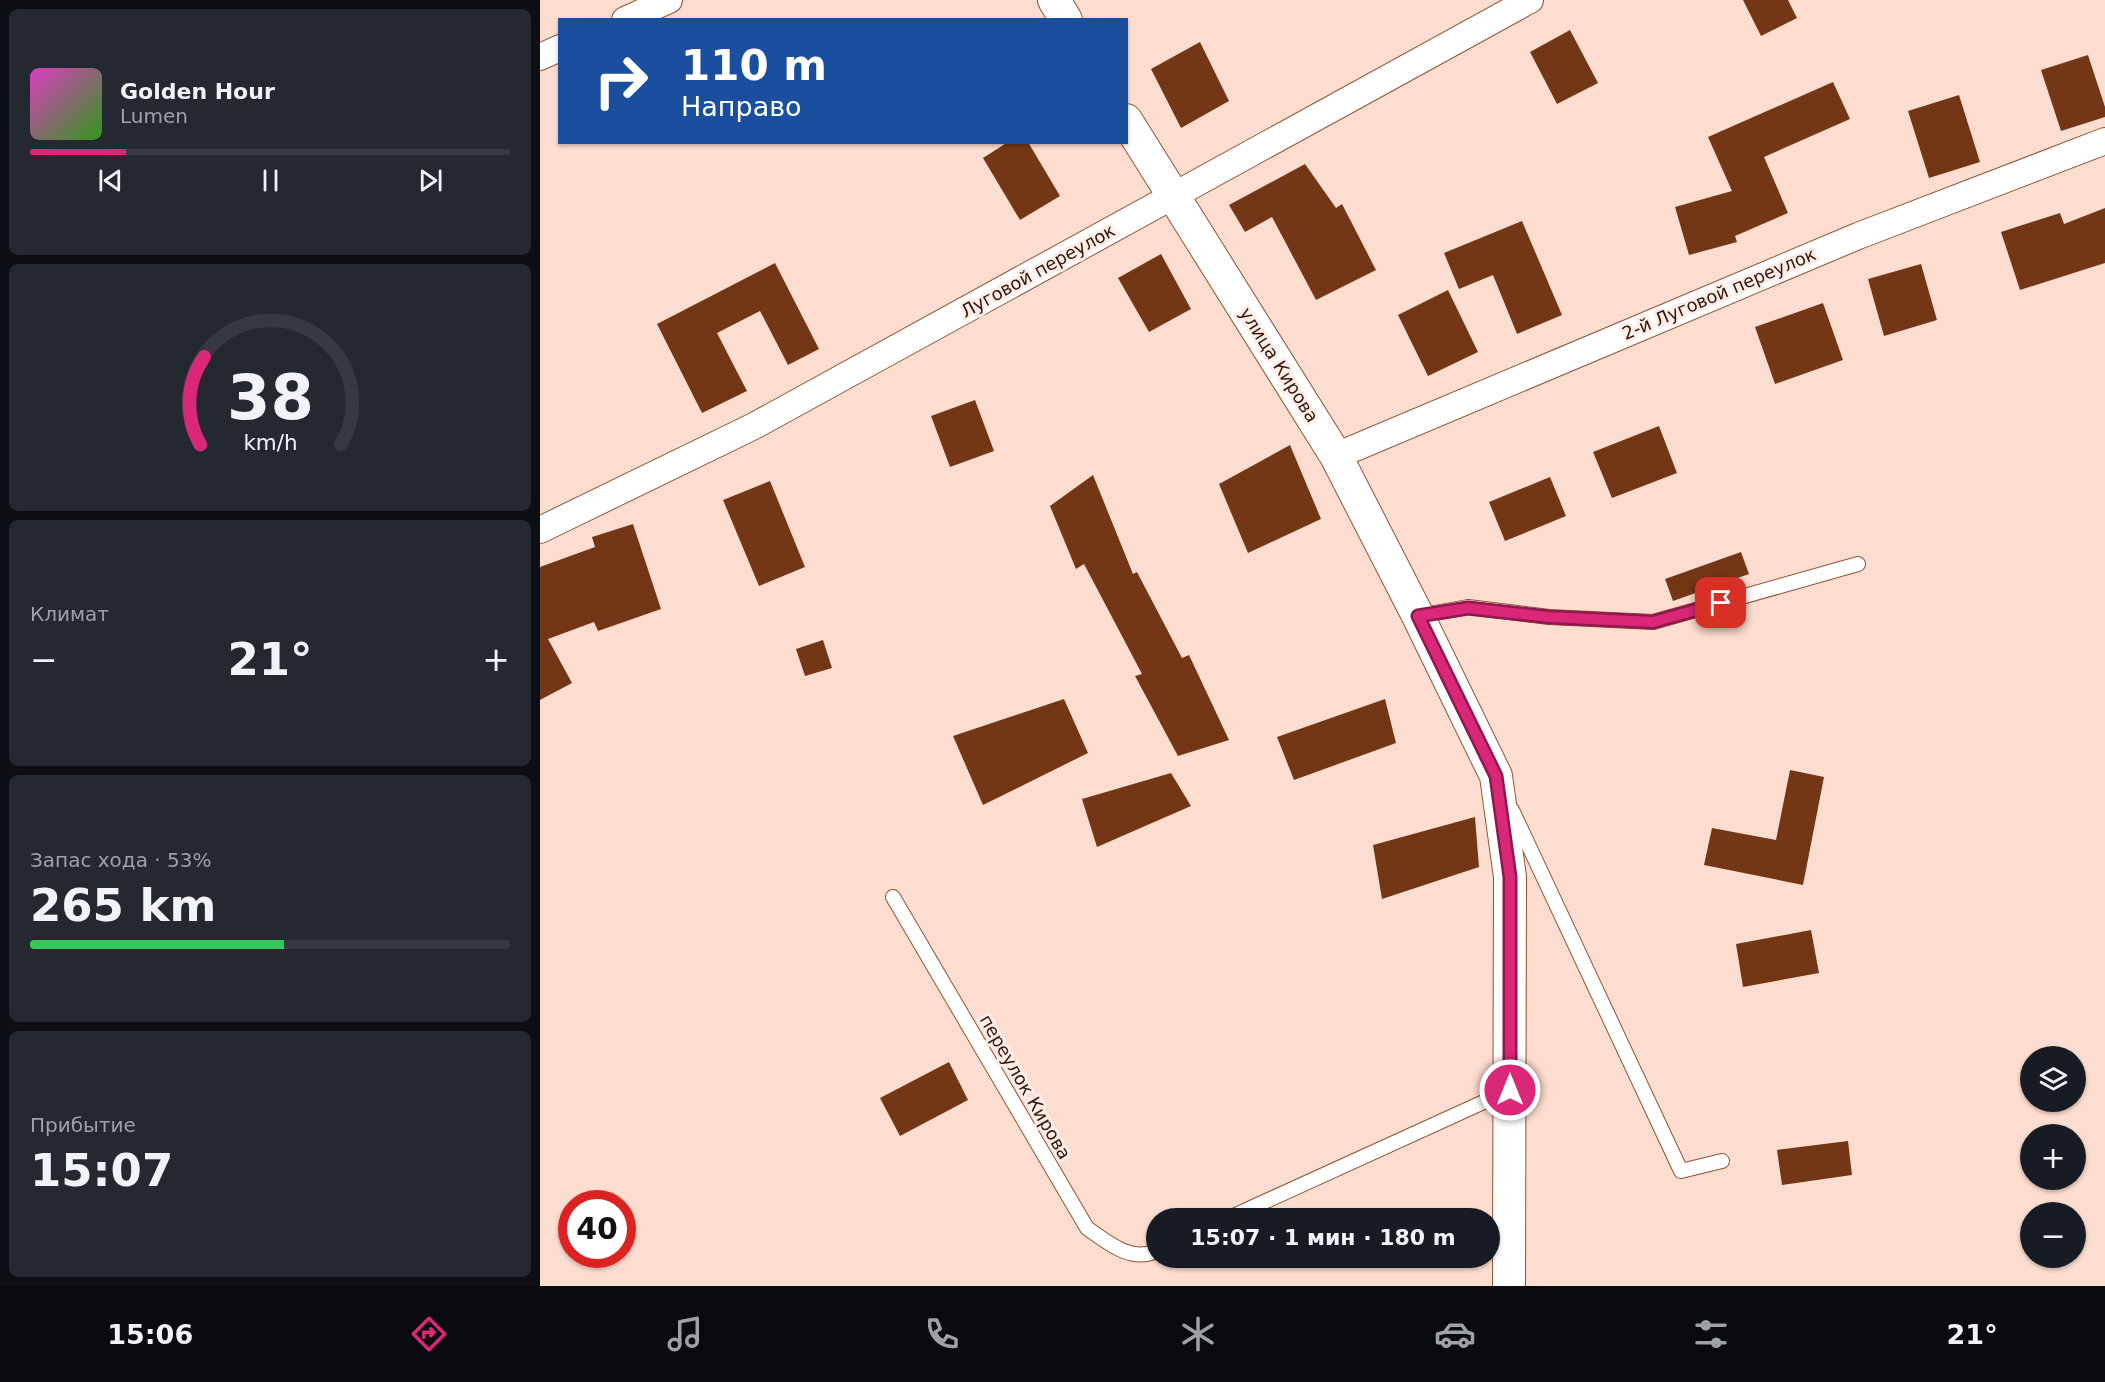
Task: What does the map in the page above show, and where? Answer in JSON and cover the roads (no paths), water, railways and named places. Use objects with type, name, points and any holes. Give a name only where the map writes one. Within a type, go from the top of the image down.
[{"type":"street","points":[[629,18],[669,0]]},
{"type":"street","points":[[1054,0],[1065,18]]},
{"type":"street","name":"Луговой переулок","points":[[540,530],[754,426],[1530,0]]},
{"type":"street","points":[[540,57],[558,49]]},
{"type":"street","name":"улица Кирова","points":[[1128,123],[1336,456],[1496,776],[1510,877],[1509,1286]]},
{"type":"street","name":"2-й Луговой переулок","points":[[1336,456],[1858,236],[2105,141]]},
{"type":"lane","points":[[1418,616],[1468,608],[1549,617],[1653,622],[1858,564]]},
{"type":"lane","points":[[1496,776],[1681,1171],[1722,1161]]},
{"type":"lane","name":"переулок Кирова","points":[[893,897],[1087,1228],[1118,1250],[1146,1255]]},
{"type":"lane","points":[[1251,1208],[1510,1090]]}]
